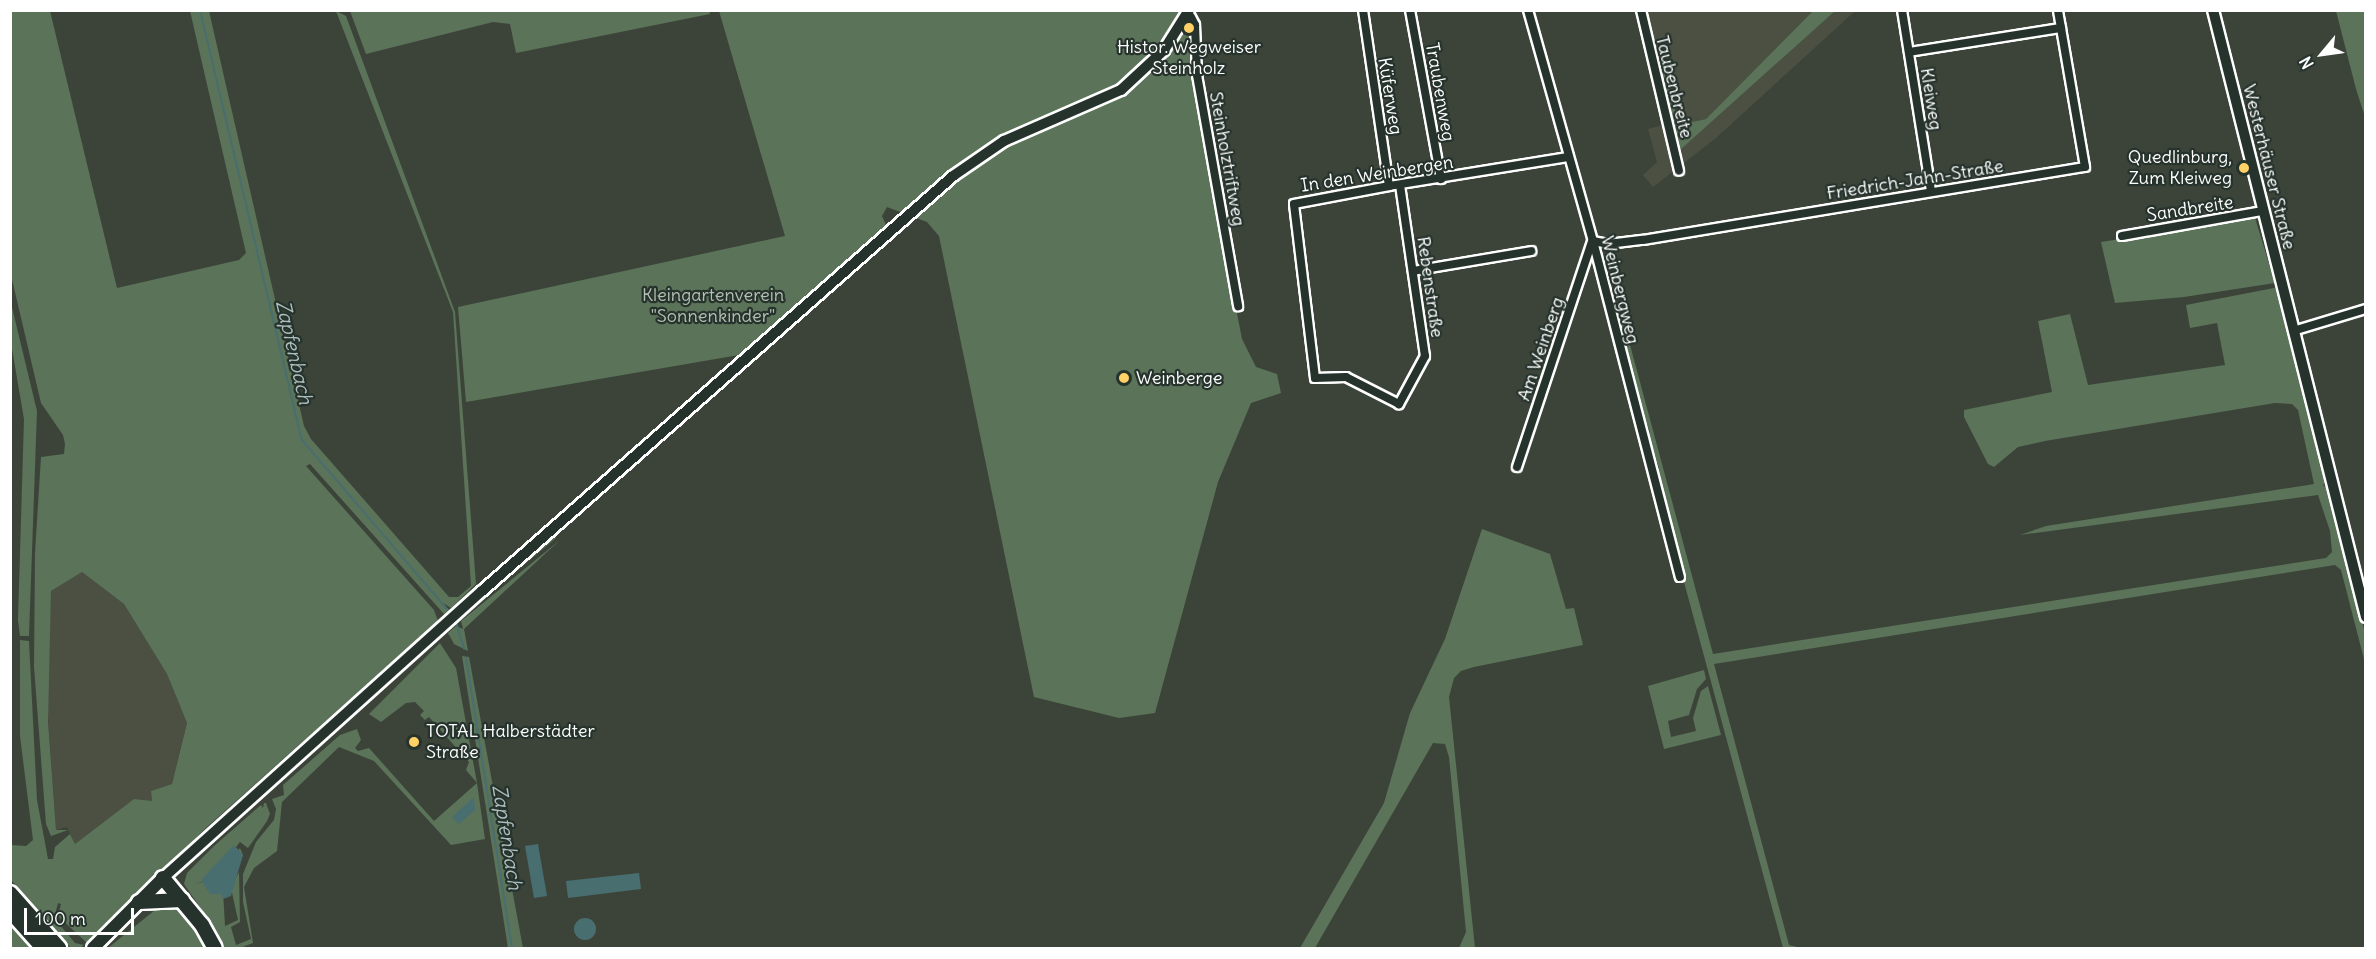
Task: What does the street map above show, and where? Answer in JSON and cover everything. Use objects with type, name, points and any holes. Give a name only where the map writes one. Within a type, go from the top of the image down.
[{"type":"highway","points":[[163,878],[182,900],[215,948]]},
{"type":"highway","points":[[10,893],[58,948]]},
{"type":"highway","points":[[139,902],[182,900]]},
{"type":"highway","points":[[10,911],[17,924],[43,948]]},
{"type":"main road","name":"Westerhäuser Straße","points":[[2213,10],[2366,617]]},
{"type":"main road","points":[[95,946],[163,878],[459,612],[973,160],[1009,138],[1121,90],[1158,57],[1190,14]]},
{"type":"street","name":"Küferweg","points":[[1363,10],[1389,186]]},
{"type":"street","name":"Traubenweg","points":[[1410,10],[1441,179]]},
{"type":"street","name":"Weinbergweg","points":[[1528,10],[1593,240],[1680,577]]},
{"type":"street","name":"Taubenbreite","points":[[1641,10],[1679,171]]},
{"type":"street","name":"Kleiweg","points":[[1902,10],[1931,192]]},
{"type":"street","name":"Friedrich-Jahn-Straße","points":[[1593,240],[1608,244],[1643,240],[2085,167],[2058,10]]},
{"type":"street","name":"Steinholztriftweg","points":[[1190,14],[1195,25],[1197,75],[1238,306]]},
{"type":"street","points":[[1909,52],[2061,28]]},
{"type":"street","name":"In den Weinbergen","points":[[1315,378],[1294,204],[1389,186],[1569,158]]},
{"type":"street","name":"Rebenstraße","points":[[1315,378],[1346,377],[1399,404],[1425,356],[1400,185]]},
{"type":"street","name":"Sandbreite","points":[[2122,236],[2263,211]]},
{"type":"street","name":"Am Weinberg","points":[[1517,467],[1593,240]]},
{"type":"street","points":[[1413,271],[1531,251]]},
{"type":"street","points":[[2293,331],[2366,309]]},
{"type":"shaded area","points":[[1647,11],[1813,11],[1706,119],[1679,126],[1661,58],[1656,59]]},
{"type":"shaded area","points":[[1835,11],[1855,11],[1716,138],[1653,187],[1643,175],[1657,162],[1648,129],[1672,122],[1679,151]]},
{"type":"shaded area","points":[[82,572],[124,604],[167,674],[187,723],[172,784],[151,791],[152,801],[129,803],[75,844],[67,827],[56,830],[47,704],[51,591]]},
{"type":"green space","points":[[709,10],[710,14],[516,53],[510,24],[493,22],[366,54],[350,11]]},
{"type":"green space","points":[[11,11],[50,11],[117,288],[239,260],[246,253],[190,11],[209,11],[304,426],[311,439],[449,597],[458,597],[471,586],[453,312],[336,11],[346,16],[455,312],[476,584],[451,608],[443,603],[449,610],[444,614],[310,464],[306,466],[434,610],[438,621],[208,826],[87,943],[58,916],[61,904],[58,903],[54,918],[75,943],[84,945],[80,948],[71,948],[11,880],[11,845],[26,846],[33,840],[20,736],[20,640],[29,641],[37,800],[48,859],[53,859],[55,847],[70,834],[75,844],[134,799],[152,801],[151,791],[172,784],[187,723],[167,674],[124,604],[82,572],[51,591],[48,721],[56,830],[68,830],[51,836],[46,824],[34,667],[35,553],[41,457],[64,454],[65,444],[63,435],[41,403],[11,275]]},
{"type":"green space","name":"Kleingartenverein \"Sonnenkinder\"","points":[[719,11],[1184,11],[1180,20],[1191,27],[1193,87],[1242,339],[1256,367],[1277,374],[1281,393],[1251,403],[1218,482],[1155,713],[1119,718],[1034,697],[939,236],[927,222],[887,207],[882,216],[886,225],[739,355],[466,402],[458,307],[785,236]]},
{"type":"green space","points":[[1813,11],[1835,11],[1679,151],[1656,59],[1661,58],[1679,125],[1706,119]]},
{"type":"green space","points":[[2336,11],[2365,11],[2365,117],[2356,89]]},
{"type":"green space","points":[[2255,218],[2275,283],[2184,297],[2115,303],[2101,242]]},
{"type":"green space","points":[[2277,289],[2287,324],[2327,480],[2323,486],[2329,487],[2365,633],[2365,663],[2341,570],[2335,565],[1714,664],[1789,945],[1797,947],[1783,948],[1684,582],[1671,520],[1654,470],[1659,468],[1653,449],[1649,450],[1645,435],[1650,432],[1647,424],[1641,425],[1636,402],[1640,400],[1614,316],[1622,315],[1713,654],[2326,558],[2332,552],[2330,531],[2318,495],[2020,535],[2046,526],[2314,484],[2298,410],[2292,404],[2275,403],[2045,441],[2018,447],[1994,467],[1988,464],[1964,417],[1964,410],[2052,392],[2038,321],[2070,314],[2088,385],[2225,365],[2217,323],[2190,328],[2186,305]]},
{"type":"green space","points":[[10,299],[37,411],[29,636],[20,636],[18,620],[24,419],[11,343]]},
{"type":"green space","points":[[1482,529],[1550,554],[1566,609],[1574,608],[1583,645],[1474,667],[1461,671],[1454,678],[1449,697],[1475,948],[1459,948],[1466,932],[1449,757],[1445,744],[1433,743],[1315,948],[1300,948],[1384,803],[1410,713],[1445,639]]},
{"type":"green space","points":[[551,535],[556,538],[469,611]]},
{"type":"green space","points":[[560,540],[464,629],[468,651],[454,644],[448,633],[456,626],[463,629],[461,621]]},
{"type":"green space","points":[[440,643],[456,668],[477,783],[466,770],[469,762],[429,717],[425,720],[420,715],[424,711],[415,702],[406,703],[381,722],[369,714]]},
{"type":"green space","points":[[462,656],[469,657],[523,948],[508,948]]},
{"type":"green space","points":[[1704,670],[1706,679],[1697,689],[1689,715],[1668,721],[1671,737],[1696,731],[1693,718],[1701,691],[1708,686],[1721,735],[1664,749],[1648,686]]},
{"type":"green space","points":[[357,729],[361,740],[355,748],[358,751],[369,748],[434,821],[477,783],[485,839],[451,845],[374,761],[339,747],[282,802],[277,851],[254,868],[244,887],[253,943],[240,948],[223,948],[209,920],[184,884],[187,873],[214,846],[261,805],[263,808],[266,803],[270,814],[267,821],[248,848],[240,842],[232,852],[236,853],[240,848],[243,855],[233,884],[239,872],[240,922],[231,927],[236,945],[251,939],[243,902],[243,874],[256,842],[274,820],[276,809],[272,799],[284,795],[283,785],[340,735]],"holes":[[[224,866],[223,881],[231,888],[238,920],[225,926],[222,873],[212,880],[194,884],[212,879]]]},
{"type":"green space","points":[[174,905],[198,930],[208,948],[108,948],[155,910]]},
{"type":"green space","points":[[11,926],[30,948],[11,948]]},
{"type":"water","points":[[474,797],[475,810],[459,824],[452,817]]},
{"type":"water","points":[[538,844],[547,896],[534,898],[525,846]]},
{"type":"water","points":[[234,845],[243,855],[231,896],[223,899],[221,894],[210,894],[201,880]]},
{"type":"water","points":[[639,873],[641,889],[568,898],[566,881]]},
{"type":"water","points":[[585,918],[593,921],[596,929],[593,937],[585,940],[577,937],[574,929],[577,921]]},
{"type":"waterway","name":"Zapfenbach","points":[[200,10],[302,440],[452,615]]},
{"type":"waterway","name":"Zapfenbach","points":[[455,619],[464,649]]},
{"type":"waterway","name":"Zapfenbach","points":[[466,658],[512,948]]},
{"type":"place","name":"Histor. Wegweiser Steinholz","points":[[1189,28]]},
{"type":"place","name":"Quedlinburg, Zum Kleiweg","points":[[2244,168]]},
{"type":"place","name":"Weinberge","points":[[1124,378]]},
{"type":"place","name":"TOTAL Halberstädter Straße","points":[[414,742]]}]
